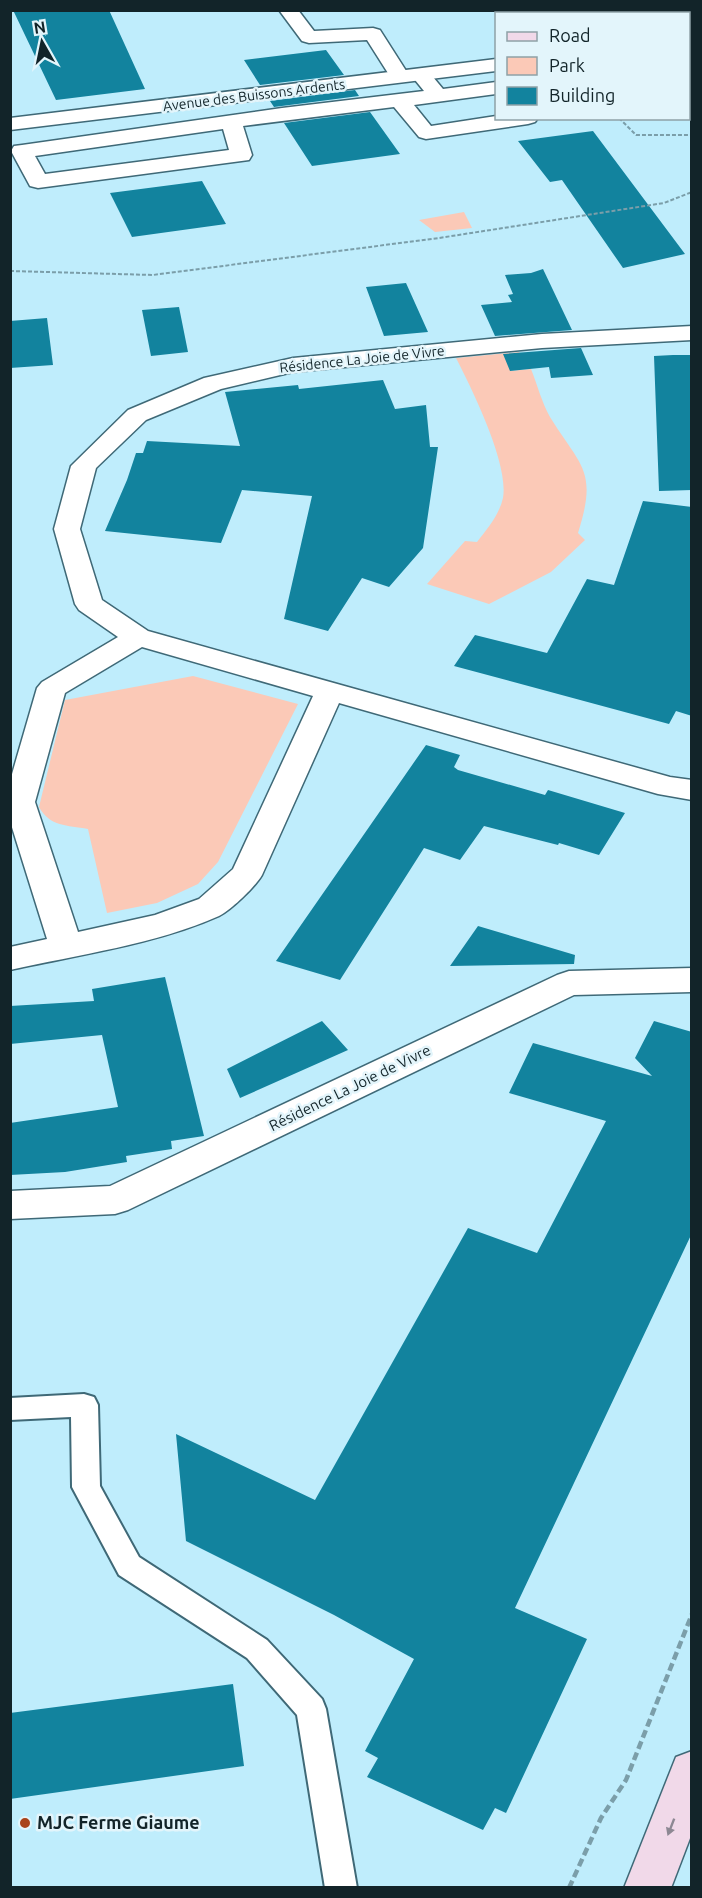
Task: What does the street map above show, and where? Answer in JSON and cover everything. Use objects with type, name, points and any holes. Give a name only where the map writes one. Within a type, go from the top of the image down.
[{"type":"main road","points":[[648,1887],[692,1772]]},
{"type":"street","points":[[288,10],[309,37],[373,34],[411,76],[438,96]]},
{"type":"street","name":"Avenue des Buissons Ardents","points":[[10,124],[495,65]]},
{"type":"street","points":[[231,122],[241,155],[38,181],[22,151],[231,122],[495,88]]},
{"type":"street","points":[[399,100],[426,133],[514,120]]},
{"type":"street","name":"Résidence La Joie de Vivre","points":[[692,333],[542,341],[293,364],[213,382],[137,415],[84,466],[67,529],[89,604],[138,637],[669,787],[692,790]]},
{"type":"street","points":[[66,947],[20,802],[52,688],[138,637]]},
{"type":"street","points":[[10,959],[161,925],[210,907],[246,875],[329,692]]},
{"type":"street","name":"Résidence La Joie de Vivre","points":[[10,1205],[115,1200],[569,982],[692,980]]},
{"type":"lane","points":[[10,1409],[84,1405],[86,1487],[129,1566],[257,1649],[311,1709],[341,1887]]},
{"type":"path","points":[[621,120],[636,135],[692,135]]},
{"type":"path","points":[[10,272],[153,275],[439,238],[663,203],[692,192]]},
{"type":"path","points":[[569,1887],[601,1818],[626,1780],[692,1614]]},
{"type":"green space","points":[[464,212],[472,228],[435,232],[419,220]]},
{"type":"green space","points":[[519,352],[525,359],[510,371],[531,369],[547,412],[583,470],[586,495],[578,533],[585,540],[551,572],[489,604],[427,584],[465,541],[477,542],[496,516],[503,498],[503,483],[495,447],[456,358]]},
{"type":"green space","points":[[193,676],[298,704],[218,862],[198,884],[157,903],[107,913],[88,829],[54,822],[43,814],[39,807],[65,700]]},
{"type":"building","points":[[13,10],[109,10],[145,89],[56,100]]},
{"type":"building","points":[[326,50],[344,75],[260,85],[244,60]]},
{"type":"building","points":[[355,90],[359,96],[274,107],[270,101]]},
{"type":"building","points":[[370,112],[400,154],[312,166],[284,123]]},
{"type":"building","points":[[593,131],[685,254],[623,268],[562,180],[550,182],[518,141]]},
{"type":"building","points":[[202,181],[226,224],[132,237],[110,193]]},
{"type":"building","points":[[543,269],[572,330],[495,336],[481,305],[512,302],[508,295],[513,294],[505,275],[531,273]]},
{"type":"building","points":[[406,283],[428,332],[384,336],[366,287]]},
{"type":"building","points":[[179,307],[188,352],[151,356],[142,310]]},
{"type":"building","points":[[47,318],[53,365],[10,368],[10,321]]},
{"type":"building","points":[[581,348],[593,375],[551,378],[549,367],[510,371],[503,354]]},
{"type":"building","points":[[692,355],[692,490],[659,491],[654,356]]},
{"type":"building","points":[[383,380],[395,409],[426,405],[430,447],[438,447],[423,548],[389,587],[362,578],[328,631],[284,619],[312,496],[242,490],[221,543],[105,531],[136,453],[143,453],[147,441],[240,446],[225,392],[298,385],[299,389]]},
{"type":"building","points":[[643,501],[692,507],[692,716],[676,711],[669,724],[454,666],[475,635],[547,653],[587,579],[614,585]]},
{"type":"building","points":[[426,745],[460,755],[454,767],[458,770],[545,795],[548,790],[625,813],[599,855],[559,843],[558,845],[484,826],[460,860],[424,848],[340,980],[276,961]]},
{"type":"building","points":[[478,926],[575,955],[574,964],[450,966]]},
{"type":"building","points":[[165,977],[204,1136],[171,1141],[172,1149],[126,1156],[127,1162],[65,1172],[10,1175],[10,1123],[118,1107],[102,1035],[10,1044],[10,1006],[94,1001],[92,989]]},
{"type":"building","points":[[322,1021],[348,1050],[240,1098],[227,1069]]},
{"type":"building","points":[[654,1021],[692,1032],[692,1233],[515,1608],[587,1639],[506,1813],[495,1808],[483,1830],[367,1777],[378,1758],[365,1751],[414,1659],[334,1615],[186,1541],[176,1434],[315,1500],[468,1228],[537,1253],[606,1121],[509,1093],[533,1043],[652,1076],[635,1058]]},
{"type":"building","points":[[233,1684],[244,1766],[10,1799],[10,1713]]},
{"type":"place","name":"MJC Ferme Giaume","points":[[25,1823]]}]
